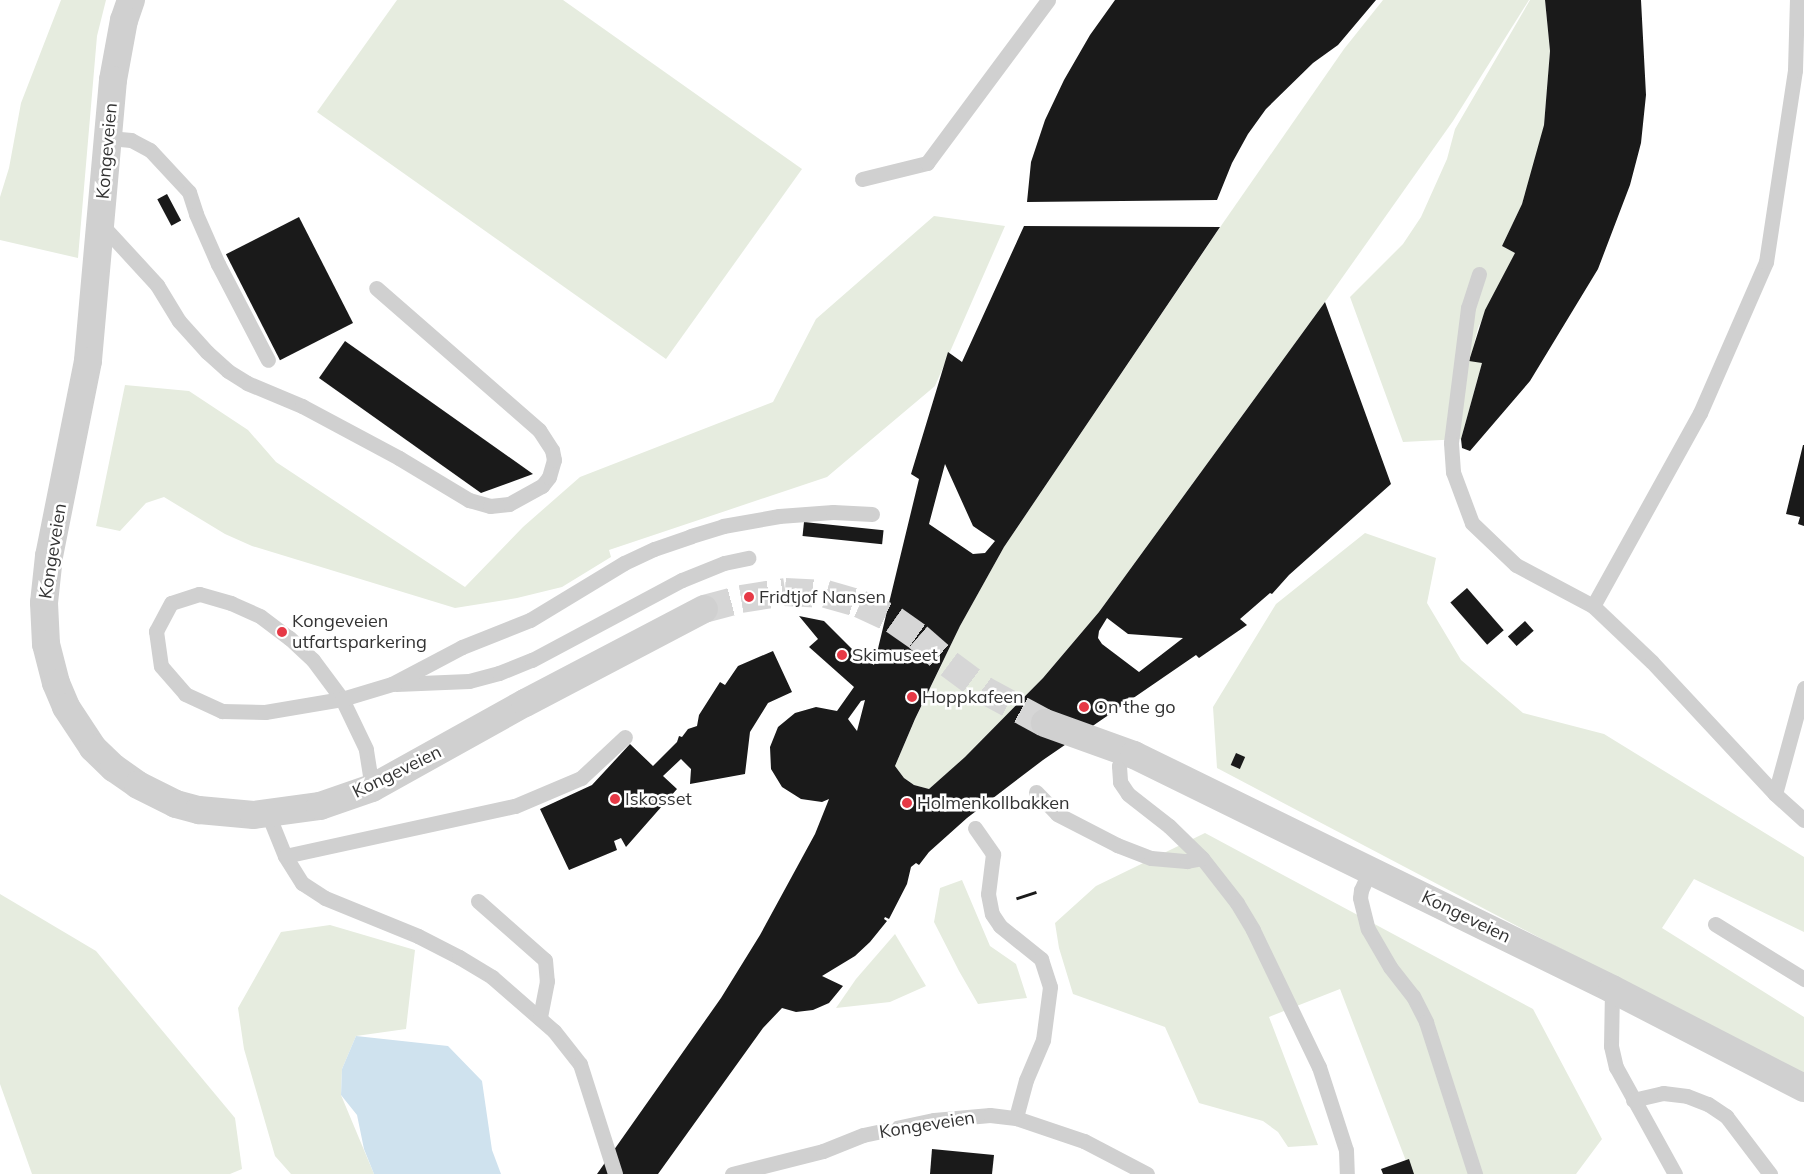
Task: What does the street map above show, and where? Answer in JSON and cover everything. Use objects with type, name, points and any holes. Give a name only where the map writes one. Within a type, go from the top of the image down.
[{"type":"street","name":"Kongeveien","points":[[131,0],[117,56],[88,360],[45,580],[44,624],[50,665],[66,707],[93,748],[114,768],[138,786],[176,804],[199,810],[268,814],[320,806],[372,788],[534,698],[704,609]]},
{"type":"street","name":"Kongeveien","points":[[1045,723],[1125,751],[1612,989],[1804,1088]]},
{"type":"lane","points":[[862,179],[927,163],[1048,0]]},
{"type":"lane","points":[[1593,606],[1700,413],[1766,262],[1795,70],[1797,0]]},
{"type":"lane","points":[[109,138],[131,140],[150,150],[189,192],[196,214],[218,264],[268,360]]},
{"type":"lane","points":[[101,224],[158,284],[179,321],[207,352],[228,371],[247,383],[302,406],[399,458],[468,500],[490,506],[509,504],[542,486],[550,477],[554,460],[552,450],[539,430],[376,288]]},
{"type":"lane","points":[[1479,274],[1468,308],[1451,443],[1454,472],[1472,523],[1516,565],[1593,606],[1652,662],[1775,794],[1804,820]]},
{"type":"lane","points":[[372,788],[366,750],[342,699],[313,660],[289,638],[260,616],[231,603],[199,594],[171,603],[156,631],[162,666],[185,694],[222,711],[265,712],[342,699],[392,684],[462,647],[530,620],[624,563],[654,548],[722,526],[769,518],[833,512],[872,514]]},
{"type":"lane","points":[[392,684],[468,681],[499,674],[532,660],[682,580],[724,563],[748,558]]},
{"type":"lane","points":[[1775,794],[1804,688]]},
{"type":"lane","points":[[285,856],[515,806],[580,778],[625,736]]},
{"type":"lane","points":[[1125,751],[1119,766],[1120,782],[1128,794],[1169,826],[1202,858],[1237,903],[1253,930],[1319,1067],[1346,1150],[1347,1174]]},
{"type":"lane","points":[[1036,792],[1057,814],[1117,845],[1151,858],[1187,861],[1202,858]]},
{"type":"lane","points":[[268,814],[285,856],[302,883],[325,898],[418,936],[459,957],[492,977],[554,1031],[580,1064],[615,1174]]},
{"type":"lane","points":[[976,828],[993,854],[988,894],[992,914],[1000,926],[1041,959],[1050,987],[1043,1040],[1026,1080],[1016,1118]]},
{"type":"lane","points":[[1370,870],[1361,890],[1360,898],[1368,929],[1390,967],[1413,996],[1426,1022],[1475,1174]]},
{"type":"lane","points":[[478,901],[545,960],[547,981],[540,1018]]},
{"type":"lane","points":[[1715,924],[1804,979]]},
{"type":"lane","points":[[1612,989],[1611,1046],[1616,1067],[1675,1174]]},
{"type":"lane","points":[[1633,1100],[1663,1093],[1687,1096],[1708,1104],[1726,1116],[1770,1174]]},
{"type":"lane","name":"Kongeveien","points":[[732,1174],[823,1151],[863,1135],[934,1120],[990,1115],[1016,1118],[1084,1141],[1147,1174]]},
{"type":"shaded area","points":[[61,0],[106,0],[97,36],[78,258],[0,240],[0,197],[9,168],[21,103]]},
{"type":"shaded area","points":[[397,0],[563,0],[802,169],[666,359],[317,112]]},
{"type":"shaded area","points":[[1383,0],[1529,0],[1453,121],[1325,302],[1099,612],[1043,678],[965,757],[929,789],[914,785],[904,778],[895,766],[960,626],[1004,547],[1223,223],[1344,49]]},
{"type":"shaded area","points":[[1530,0],[1545,0],[1550,51],[1544,125],[1535,162],[1522,204],[1502,246],[1515,253],[1478,328],[1470,360],[1482,363],[1461,439],[1403,442],[1350,297],[1403,244],[1421,217],[1447,159],[1455,129]]},
{"type":"shaded area","points":[[934,216],[1005,226],[935,386],[827,477],[609,550],[611,557],[562,587],[517,598],[455,608],[252,546],[225,534],[164,497],[146,503],[120,531],[96,526],[125,385],[189,391],[248,430],[276,462],[465,587],[523,527],[580,477],[773,402],[816,319]]},
{"type":"shaded area","points":[[1365,533],[1436,558],[1427,603],[1461,660],[1523,713],[1604,734],[1804,857],[1804,932],[1694,879],[1662,928],[1804,1017],[1804,1077],[1217,768],[1213,707],[1276,604]]},
{"type":"shaded area","points":[[1205,833],[1533,1009],[1602,1139],[1576,1174],[1411,1174],[1340,989],[1269,1017],[1318,1145],[1288,1147],[1278,1132],[1263,1121],[1199,1103],[1165,1027],[1073,994],[1059,948],[1055,923],[1096,886]]},
{"type":"shaded area","points":[[962,880],[990,946],[1016,964],[1027,998],[978,1004],[959,971],[934,922],[940,888]]},
{"type":"shaded area","points":[[0,894],[96,951],[235,1118],[242,1169],[230,1174],[32,1174],[0,1084]]},
{"type":"shaded area","points":[[330,925],[415,950],[406,1029],[356,1036],[342,1069],[341,1095],[374,1174],[291,1174],[275,1156],[244,1049],[238,1008],[281,932]]},
{"type":"shaded area","points":[[895,934],[926,986],[890,1002],[836,1008],[856,979]]},
{"type":"water","points":[[356,1036],[448,1046],[482,1081],[492,1150],[501,1174],[374,1174],[364,1149],[357,1115],[341,1095],[342,1069]]},
{"type":"building","points":[[1115,0],[1376,0],[1338,45],[1313,63],[1266,109],[1248,134],[1232,163],[1217,200],[1027,202],[1031,162],[1045,120],[1064,80],[1090,35]]},
{"type":"building","points":[[1545,0],[1641,0],[1646,95],[1641,143],[1630,185],[1598,269],[1530,381],[1470,451],[1462,448],[1461,439],[1482,363],[1469,361],[1485,310],[1515,253],[1502,246],[1522,204],[1544,125],[1550,51]]},
{"type":"building","points":[[167,194],[181,220],[171,226],[157,199]]},
{"type":"building","points":[[299,217],[353,323],[280,360],[226,254]]},
{"type":"building","points":[[1024,226],[1220,227],[1004,547],[960,626],[915,719],[895,766],[904,778],[914,785],[929,789],[965,757],[1043,678],[1099,612],[1325,302],[1391,484],[1289,575],[1272,594],[1270,593],[1240,619],[1247,625],[1199,658],[1196,655],[1043,760],[967,818],[929,852],[919,865],[916,863],[911,867],[907,884],[889,919],[885,917],[884,919],[887,921],[870,942],[855,956],[822,976],[843,986],[829,1003],[813,1010],[796,1012],[782,1008],[763,1028],[658,1174],[597,1174],[721,998],[760,935],[815,834],[829,799],[822,802],[801,799],[782,787],[771,769],[770,747],[778,727],[795,713],[816,707],[837,711],[854,687],[809,647],[818,639],[799,616],[824,621],[852,649],[874,665],[919,479],[911,474],[948,352],[962,362]],"holes":[[[945,464],[973,526],[995,541],[985,553],[973,554],[929,524]],[[1107,618],[1128,634],[1183,638],[1139,672],[1102,644],[1098,638],[1099,631]],[[865,700],[857,731],[848,719],[861,701]]]},
{"type":"building","points":[[345,341],[533,474],[481,493],[319,378]]},
{"type":"building","points":[[1803,445],[1804,526],[1798,524],[1800,517],[1786,514]]},
{"type":"building","points":[[804,522],[884,530],[882,544],[803,536]]},
{"type":"building","points":[[1467,588],[1504,630],[1487,645],[1450,602]]},
{"type":"building","points":[[1525,621],[1534,631],[1517,646],[1508,636]]},
{"type":"building","points":[[773,651],[792,692],[768,703],[750,732],[745,774],[690,784],[691,769],[681,759],[663,776],[677,789],[626,847],[621,838],[614,841],[617,850],[569,870],[540,809],[592,785],[630,744],[653,766],[677,742],[679,736],[682,737],[688,729],[697,726],[699,715],[720,682],[725,685],[738,666]]},
{"type":"building","points":[[1236,753],[1245,757],[1240,769],[1231,765]]},
{"type":"building","points":[[1036,891],[1037,894],[1017,900],[1016,897]]},
{"type":"building","points":[[932,1149],[994,1155],[992,1174],[930,1174]]},
{"type":"building","points":[[1409,1159],[1414,1174],[1383,1174],[1381,1169]]},
{"type":"tunnel","points":[[704,609],[741,599],[785,592],[826,594],[860,604],[894,620],[984,690],[1045,723]]},
{"type":"place","name":"Fridtjof Nansen","points":[[749,597]]},
{"type":"place","name":"Kongeveien utfartsparkering","points":[[282,632]]},
{"type":"place","name":"Skimuseet","points":[[842,655]]},
{"type":"place","name":"Hoppkafeen","points":[[912,697]]},
{"type":"place","name":"On the go","points":[[1084,707]]},
{"type":"place","name":"Iskosset","points":[[615,799]]},
{"type":"place","name":"Holmenkollbakken","points":[[907,803]]}]
